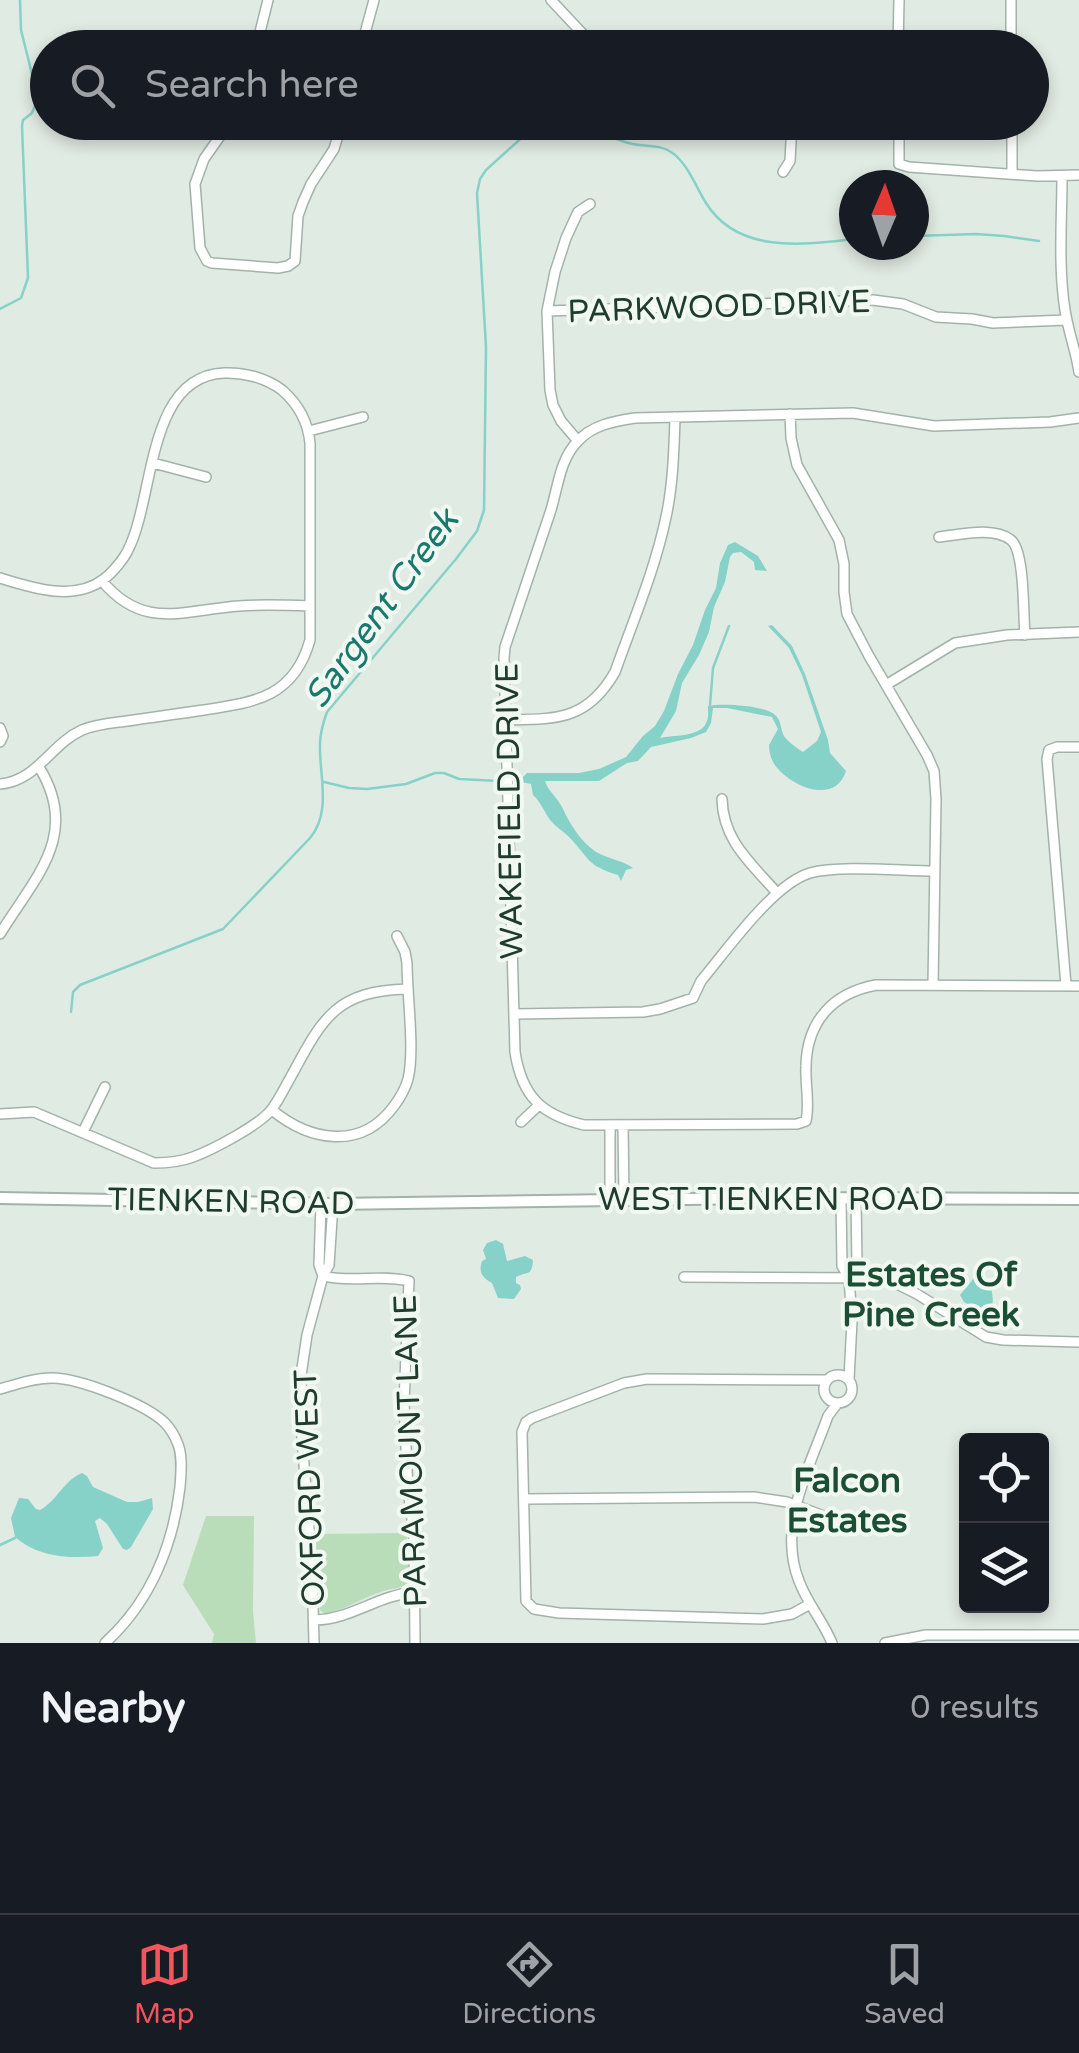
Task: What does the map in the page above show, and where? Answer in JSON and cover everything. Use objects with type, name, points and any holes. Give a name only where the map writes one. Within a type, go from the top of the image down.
[{"type":"street","points":[[260,30],[268,0]]},
{"type":"street","points":[[366,30],[374,0]]},
{"type":"street","points":[[550,0],[579,30]]},
{"type":"street","points":[[898,30],[899,0]]},
{"type":"street","points":[[1011,0],[1011,30]]},
{"type":"street","points":[[217,140],[204,159],[195,184],[202,255],[223,266],[278,268],[295,261],[298,216],[337,140]]},
{"type":"street","points":[[783,172],[790,161],[791,140]]},
{"type":"street","points":[[898,140],[899,164],[909,167],[1079,175]]},
{"type":"street","points":[[1012,140],[1012,172]]},
{"type":"street","points":[[1062,176],[1062,285],[1079,372]]},
{"type":"street","points":[[590,204],[578,212],[566,238],[551,285],[548,312],[553,405],[560,421],[578,441],[615,420],[675,417],[853,412],[934,426],[1079,418]]},
{"type":"street","name":"PARKWOOD DRIVE","points":[[548,312],[873,300],[904,304],[936,317],[993,323],[1067,320]]},
{"type":"street","points":[[0,578],[63,593],[102,581],[129,549],[160,437],[179,393],[190,383],[229,372],[257,377],[279,388],[302,414],[309,431],[310,640],[294,676],[274,693],[249,703],[92,727],[69,737],[39,767],[18,780],[0,784]]},
{"type":"street","points":[[790,414],[796,465],[839,540],[847,614],[934,772],[933,984]]},
{"type":"street","points":[[309,431],[363,416]]},
{"type":"street","points":[[505,720],[564,717],[594,701],[606,689],[660,541],[667,513],[675,417]]},
{"type":"street","name":"WAKEFIELD DRIVE","points":[[539,1104],[522,1082],[517,1068],[505,647],[558,479],[578,441]]},
{"type":"street","points":[[153,463],[206,477]]},
{"type":"street","points":[[939,538],[993,534],[1014,542],[1020,558],[1024,634]]},
{"type":"street","points":[[102,581],[122,602],[148,613],[168,615],[238,606],[310,606]]},
{"type":"street","points":[[886,685],[955,643],[979,637],[1079,632]]},
{"type":"street","points":[[0,728],[0,742]]},
{"type":"street","points":[[1066,986],[1047,759],[1049,750],[1079,747]]},
{"type":"street","points":[[0,934],[46,861],[56,835],[55,801],[39,767]]},
{"type":"street","points":[[722,798],[722,817],[728,833],[777,893]]},
{"type":"street","points":[[514,1014],[643,1012],[693,998],[701,981],[777,893],[800,877],[829,870],[934,872]]},
{"type":"street","points":[[272,1110],[296,1128],[336,1137],[362,1132],[387,1116],[404,1092],[410,1069],[405,952],[397,936]]},
{"type":"street","points":[[521,1122],[539,1104],[561,1120],[584,1126],[797,1124],[806,1121],[808,1111],[808,1046],[818,1020],[840,996],[876,985],[1079,986]]},
{"type":"street","points":[[0,1114],[34,1112],[147,1161],[171,1162],[193,1157],[272,1110],[313,1037],[341,1004],[368,993],[407,989]]},
{"type":"street","points":[[83,1132],[105,1087]]},
{"type":"street","points":[[610,1126],[610,1200]]},
{"type":"street","points":[[623,1126],[624,1200]]},
{"type":"street","name":"TIENKEN ROAD","points":[[0,1198],[327,1204],[463,1202]]},
{"type":"street","points":[[810,1604],[792,1614],[763,1619],[534,1609],[526,1601],[522,1432],[526,1422],[624,1383],[666,1379],[814,1381],[829,1393],[850,1398],[852,1321],[849,1278],[842,1266],[841,1198]]},
{"type":"street","points":[[849,1278],[858,1266],[856,1198]]},
{"type":"street","name":"WEST TIENKEN ROAD","points":[[463,1202],[1079,1199]]},
{"type":"street","name":"OXFORD WEST","points":[[314,1643],[301,1375],[307,1335],[324,1276],[319,1265],[327,1204]]},
{"type":"street","name":"PARAMOUNT LANE","points":[[324,1276],[408,1281],[404,1402],[414,1534],[414,1643]]},
{"type":"street","points":[[684,1277],[875,1278],[898,1284],[986,1337],[1078,1342]]},
{"type":"street","points":[[832,1643],[798,1579],[791,1529],[828,1416],[829,1393],[849,1360]]},
{"type":"street","points":[[838,1375],[849,1380]]},
{"type":"street","points":[[0,1389],[32,1380],[78,1380],[164,1422],[179,1445],[180,1482],[168,1548],[140,1603],[106,1643]]},
{"type":"street","points":[[524,1499],[754,1496],[834,1520]]},
{"type":"street","points":[[314,1620],[344,1616],[394,1594],[414,1592]]},
{"type":"street","points":[[885,1643],[926,1635],[1079,1636]]},
{"type":"green space","points":[[206,1516],[254,1516],[256,1643],[212,1643],[214,1634],[183,1585]]},
{"type":"green space","points":[[407,1533],[409,1583],[333,1612],[325,1614],[320,1610],[316,1534]]},
{"type":"water","points":[[735,542],[758,556],[767,571],[755,570],[754,562],[741,552],[730,557],[709,632],[682,683],[676,711],[660,738],[698,731],[707,721],[708,706],[731,705],[774,714],[784,736],[803,752],[817,741],[821,732],[802,675],[789,648],[768,626],[772,625],[792,646],[830,753],[846,771],[832,788],[810,789],[799,784],[779,770],[771,758],[769,745],[778,729],[772,717],[713,708],[706,732],[651,747],[638,761],[627,763],[599,781],[545,781],[585,843],[633,868],[626,870],[621,881],[618,875],[590,861],[551,821],[533,795],[531,784],[521,779],[527,773],[599,769],[626,757],[655,726],[716,588],[720,563],[728,545]]},
{"type":"water","points":[[496,1240],[503,1244],[507,1261],[525,1256],[533,1260],[530,1271],[516,1277],[521,1289],[514,1299],[498,1298],[492,1283],[481,1272],[482,1261],[486,1259],[483,1250],[487,1243]]},
{"type":"water","points":[[974,1278],[990,1285],[993,1303],[987,1314],[964,1302],[960,1295]]},
{"type":"water","points":[[82,1473],[93,1487],[127,1502],[152,1498],[153,1509],[131,1547],[123,1549],[100,1518],[95,1521],[103,1548],[98,1556],[54,1555],[15,1537],[11,1518],[19,1498],[28,1499],[40,1510]]},
{"type":"waterway","points":[[20,0],[21,30],[30,66]]},
{"type":"waterway","points":[[0,309],[21,298],[28,278],[22,126],[30,115]]},
{"type":"waterway","name":"Sargent Creek","points":[[71,1012],[73,992],[80,985],[223,929],[310,838],[323,805],[320,740],[327,712],[477,531],[484,510],[486,347],[477,193],[486,170],[519,140]]},
{"type":"waterway","name":"Sargent Creek","points":[[621,140],[657,147],[677,156],[706,203],[735,231],[793,244],[839,240]]},
{"type":"waterway","name":"Sargent Creek","points":[[929,236],[976,234],[1039,241]]},
{"type":"waterway","points":[[710,705],[713,668],[729,626]]},
{"type":"waterway","points":[[324,782],[367,789],[406,784],[435,773],[498,781]]},
{"type":"waterway","points":[[0,1545],[15,1538]]},
{"type":"district","name":"Estates Of Pine Creek","points":[[931,1294]]},
{"type":"district","name":"Falcon Estates","points":[[847,1500]]}]
